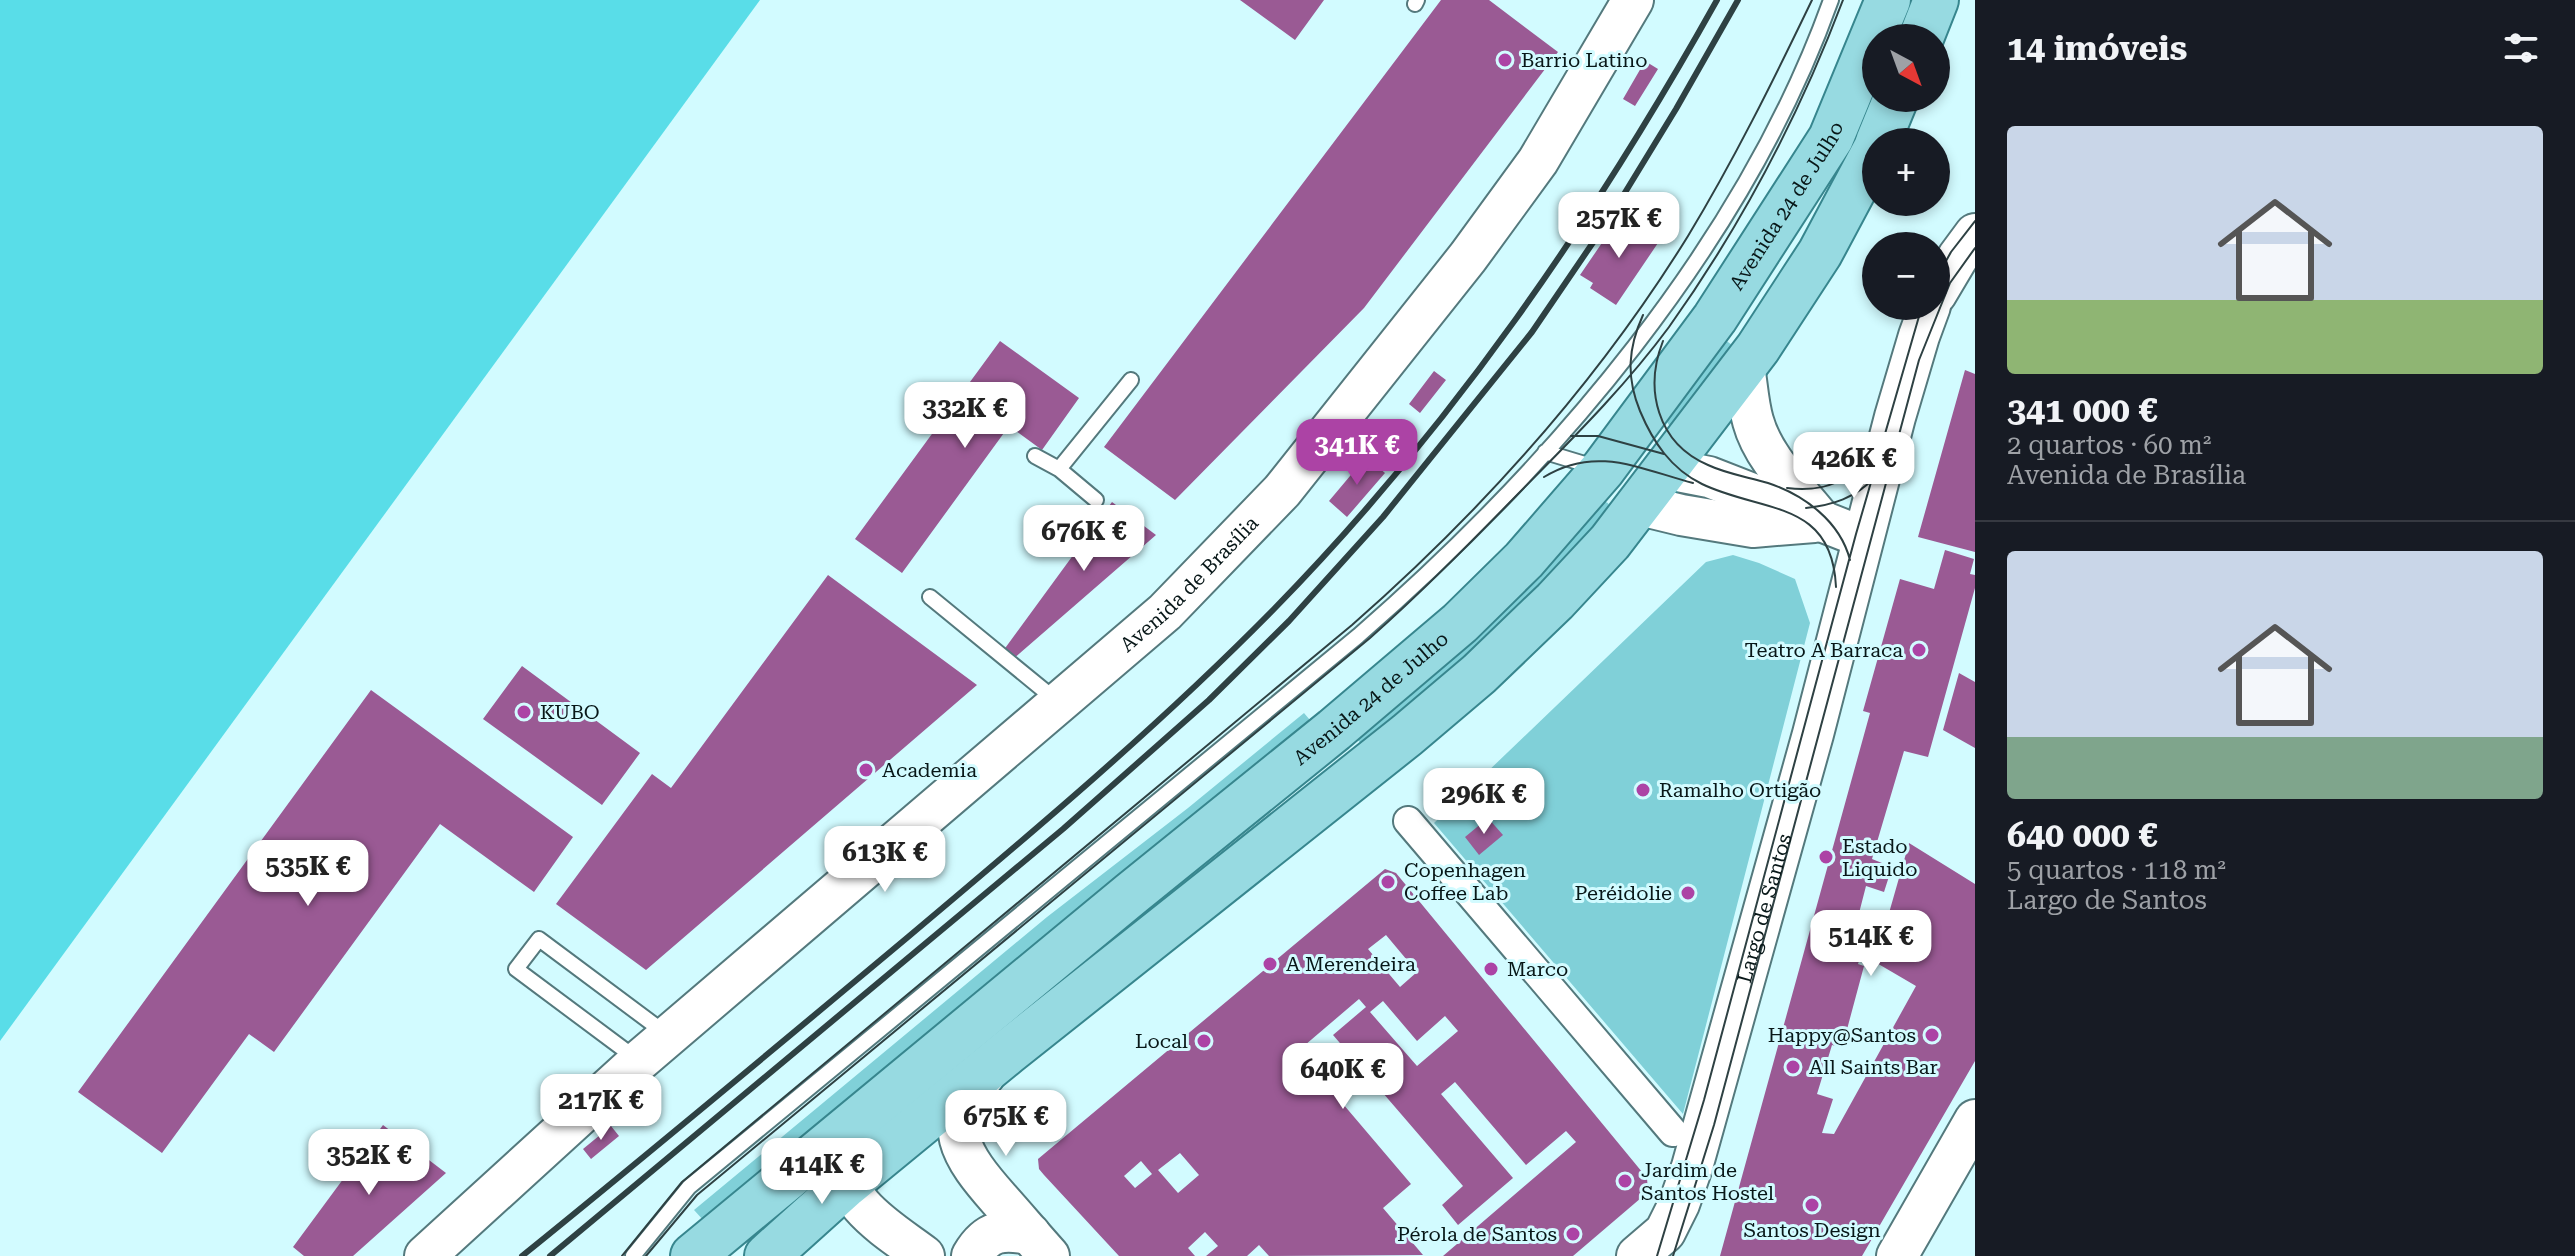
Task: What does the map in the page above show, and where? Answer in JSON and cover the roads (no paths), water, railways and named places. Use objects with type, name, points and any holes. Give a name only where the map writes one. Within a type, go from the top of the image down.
[{"type":"main road","name":"Avenida 24 de Julho","points":[[693,1256],[1334,730],[1460,623],[1524,560],[1603,469],[1715,318],[1831,138],[1888,0]]},
{"type":"main road","points":[[1927,24],[1936,0]]},
{"type":"main road","points":[[767,1256],[846,1185],[1008,1052],[1366,769],[1479,674],[1555,601],[1640,505],[1744,366],[1820,253],[1862,174]]},
{"type":"main road","points":[[1603,469],[1668,469]]},
{"type":"main road","points":[[1603,469],[1640,505]]},
{"type":"street","name":"Avenida de Brasília","points":[[425,1256],[654,1048],[1165,612],[1282,491],[1468,257],[1538,161],[1623,4]]},
{"type":"street","points":[[1950,270],[1975,234]]},
{"type":"street","name":"Largo de Santos","points":[[1646,1248],[1665,1232],[1673,1218],[1692,1167],[1813,734],[1862,537],[1925,320]]},
{"type":"street","points":[[1744,366],[1753,421],[1759,436],[1773,460],[1822,522]]},
{"type":"street","points":[[1668,469],[1709,477],[1862,537]]},
{"type":"street","points":[[1640,505],[1753,527],[1822,522]]},
{"type":"street","points":[[1408,821],[1673,1132]]},
{"type":"street","points":[[1008,1052],[969,1090],[961,1107],[958,1134],[966,1158],[1039,1245]]},
{"type":"street","points":[[861,1117],[844,1151],[841,1167],[846,1185],[871,1215],[924,1256]]},
{"type":"street","points":[[1897,1256],[1975,1120]]},
{"type":"street","points":[[972,1256],[982,1242],[994,1233],[1009,1230],[1039,1245]]},
{"type":"lane","points":[[633,1256],[689,1187],[1358,636],[1457,545],[1611,377],[1724,217],[1771,138],[1831,0]]},
{"type":"lane","points":[[1059,469],[1131,380]]},
{"type":"lane","points":[[1545,452],[1603,469]]},
{"type":"lane","points":[[1035,456],[1059,469],[1096,500]]},
{"type":"lane","points":[[930,597],[1059,703]]},
{"type":"lane","points":[[539,939],[654,1048],[516,969],[539,939]]},
{"type":"tram line","points":[[622,1256],[682,1182],[1352,625],[1447,537],[1491,491],[1576,394],[1653,290],[1721,178],[1812,0]]},
{"type":"tram line","points":[[646,1256],[697,1195],[1370,638],[1446,567],[1577,434],[1652,349],[1720,250],[1788,128],[1843,0]]},
{"type":"tram line","points":[[1950,254],[1975,221]]},
{"type":"tram line","points":[[1673,1256],[1714,1125],[1919,360],[1950,283],[1975,248]]},
{"type":"tram line","points":[[1643,315],[1632,351],[1632,386],[1640,411],[1657,444],[1681,471],[1702,484],[1790,513],[1808,523],[1822,538],[1832,558],[1836,587]]},
{"type":"tram line","points":[[1657,1256],[1704,1100],[1856,534],[1918,320]]},
{"type":"tram line","points":[[1663,341],[1657,359],[1655,396],[1666,429],[1677,443],[1708,465],[1768,483],[1807,502],[1838,533],[1850,560]]},
{"type":"tram line","points":[[1571,436],[1598,436],[1664,454]]},
{"type":"tram line","points":[[1787,488],[1814,488],[1838,482],[1858,468],[1876,448]]},
{"type":"tram line","points":[[1544,477],[1563,467],[1600,461],[1636,467],[1693,483]]},
{"type":"tram line","points":[[1806,508],[1843,499],[1874,478]]},
{"type":"railway","points":[[522,1256],[1048,818],[1141,737],[1274,609],[1401,468],[1516,319],[1621,163],[1717,0]]},
{"type":"railway","points":[[550,1256],[1063,829],[1209,700],[1289,621],[1383,517],[1532,332],[1607,222],[1738,0]]},
{"type":"place","name":"Barrio Latino","points":[[1505,60]]},
{"type":"place","name":"Teatro A Barraca","points":[[1919,650]]},
{"type":"place","name":"KUBO","points":[[524,712]]},
{"type":"place","name":"Academia","points":[[866,770]]},
{"type":"place","name":"Ramalho Ortigão","points":[[1643,790]]},
{"type":"place","name":"Estado Liquido","points":[[1826,857]]},
{"type":"place","name":"Copenhagen Coffee Lab","points":[[1388,882]]},
{"type":"place","name":"Peréidolie","points":[[1688,893]]},
{"type":"place","name":"A Merendeira","points":[[1270,964]]},
{"type":"place","name":"Marco","points":[[1491,969]]},
{"type":"place","name":"Happy@Santos","points":[[1932,1035]]},
{"type":"place","name":"Local","points":[[1204,1041]]},
{"type":"place","name":"All Saints Bar","points":[[1793,1067]]},
{"type":"place","name":"Jardim de Santos Hostel","points":[[1625,1181]]},
{"type":"place","name":"Santos Design","points":[[1812,1205]]},
{"type":"place","name":"Pérola de Santos","points":[[1573,1234]]}]
